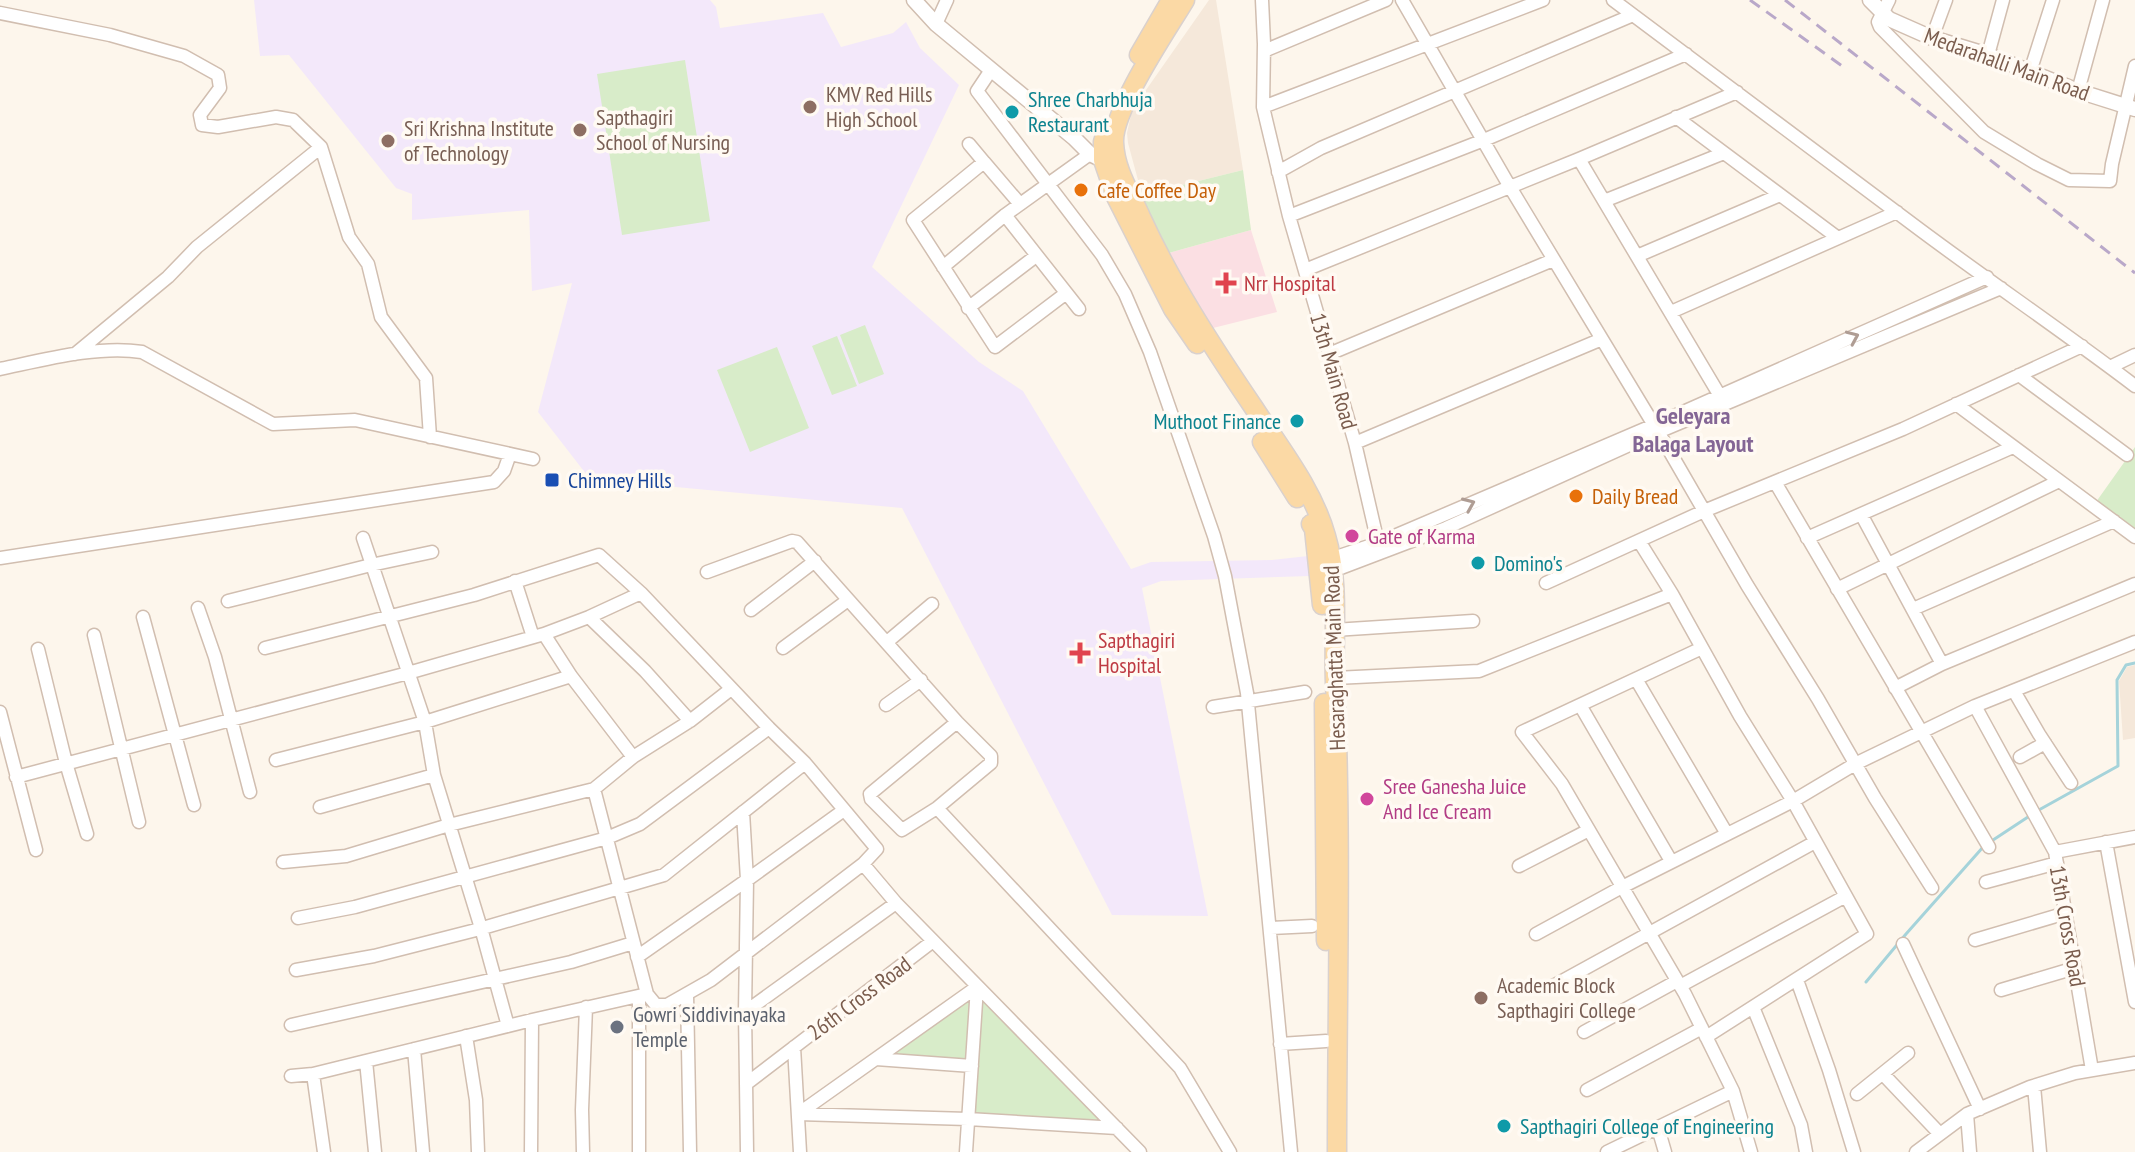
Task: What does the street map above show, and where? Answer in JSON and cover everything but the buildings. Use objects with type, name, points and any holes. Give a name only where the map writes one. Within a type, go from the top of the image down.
[{"type":"main road","points":[[1106,153],[1116,96],[1171,0]]},
{"type":"main road","points":[[1106,153],[1134,84],[1185,0]]},
{"type":"main road","name":"Hesaraghatta Main Road","points":[[1106,153],[1188,308],[1294,469],[1314,504],[1326,535],[1326,1152]]},
{"type":"main road","name":"Hesaraghatta Main Road","points":[[1325,566],[1334,630],[1338,746],[1337,1152]]},
{"type":"street","points":[[914,0],[936,24],[1074,138],[1089,139],[1106,153],[1048,184],[943,267]]},
{"type":"street","points":[[936,24],[947,0]]},
{"type":"street","name":"13th Main Road","points":[[1262,0],[1263,107],[1289,216],[1355,443],[1378,543]]},
{"type":"street","points":[[1264,51],[1386,0]]},
{"type":"street","points":[[1402,0],[1553,260],[1932,888]]},
{"type":"street","points":[[1263,107],[1543,0]]},
{"type":"street","points":[[1613,0],[2135,386]]},
{"type":"street","points":[[1870,0],[1882,14]]},
{"type":"street","points":[[1889,0],[1878,22],[1880,27],[1984,132],[2069,180],[2110,181],[2112,164],[2131,108],[2135,66]]},
{"type":"street","points":[[1932,38],[1946,0]]},
{"type":"street","points":[[1988,55],[2003,0]]},
{"type":"street","points":[[2030,72],[2053,0]]},
{"type":"street","points":[[2078,91],[2103,0]]},
{"type":"street","points":[[0,13],[110,35],[184,56],[218,75],[220,88],[200,115],[202,125],[218,127],[276,117],[293,120],[321,147],[349,237],[368,264],[381,317],[426,378],[430,437]]},
{"type":"street","name":"Medarahalli Main Road","points":[[1882,14],[1932,38],[1988,55],[2078,91],[2131,108]]},
{"type":"street","points":[[1278,172],[1321,148],[1633,15]]},
{"type":"street","points":[[1289,216],[1484,140],[1686,54]]},
{"type":"street","points":[[991,70],[977,91],[1102,255],[1125,294],[1150,352],[1214,536],[1225,576],[1248,701],[1291,1152]]},
{"type":"street","points":[[1305,270],[1737,92]]},
{"type":"street","points":[[1676,117],[1838,238]]},
{"type":"street","points":[[969,144],[1020,204]]},
{"type":"street","points":[[75,354],[168,277],[197,247],[321,147]]},
{"type":"street","points":[[1604,201],[1724,153]]},
{"type":"street","points":[[1579,159],[1720,396]]},
{"type":"street","points":[[984,162],[913,220],[995,347],[1065,294]]},
{"type":"street","points":[[1637,256],[1780,195]]},
{"type":"street","points":[[1671,312],[1897,212]]},
{"type":"street","points":[[1005,215],[1079,309]]},
{"type":"street","points":[[968,308],[1036,256]]},
{"type":"street","points":[[1329,354],[1553,260]]},
{"type":"street","points":[[1325,566],[1446,528],[1720,396],[1987,277]]},
{"type":"street","points":[[1325,566],[2001,288]]},
{"type":"street","points":[[1355,443],[1602,339]]},
{"type":"street","points":[[1546,583],[1704,511],[1903,429],[2082,346]]},
{"type":"street","points":[[0,369],[75,354],[142,352],[273,424],[355,420],[533,459]]},
{"type":"street","points":[[2110,367],[2135,355]]},
{"type":"street","points":[[2019,375],[2127,455]]},
{"type":"street","points":[[1956,404],[2135,537]]},
{"type":"street","points":[[1807,538],[2013,447]]},
{"type":"street","points":[[0,558],[494,482],[504,471],[510,454]]},
{"type":"street","points":[[1837,589],[2059,481]]},
{"type":"street","points":[[1775,482],[1989,847]]},
{"type":"street","points":[[1861,514],[1942,664]]},
{"type":"street","points":[[1913,609],[2114,521]]},
{"type":"street","points":[[363,538],[425,722],[434,775],[508,1026]]},
{"type":"street","points":[[707,572],[795,541],[800,543],[957,722],[991,756],[992,761],[937,808],[902,830],[871,799],[870,794],[957,722]]},
{"type":"street","points":[[1587,1090],[1753,1007],[1867,934],[1793,801],[1639,541]]},
{"type":"street","points":[[228,601],[432,552]]},
{"type":"street","points":[[265,648],[474,595],[599,555],[641,593],[805,763],[877,849],[863,864],[711,980],[667,1005],[656,1005],[643,995],[313,1074],[291,1076]]},
{"type":"street","points":[[751,610],[815,561]]},
{"type":"street","points":[[515,581],[538,636],[633,757]]},
{"type":"street","points":[[1895,688],[1942,664],[2135,584]]},
{"type":"street","points":[[16,777],[538,636],[641,593]]},
{"type":"street","points":[[1335,678],[1479,671],[1672,594]]},
{"type":"street","points":[[783,648],[848,600]]},
{"type":"street","points":[[887,642],[932,604]]},
{"type":"street","points":[[198,608],[215,657],[250,792]]},
{"type":"street","points":[[143,617],[194,805]]},
{"type":"street","points":[[589,617],[645,671],[690,721]]},
{"type":"street","points":[[1334,630],[1473,621]]},
{"type":"street","points":[[94,635],[139,822]]},
{"type":"street","points":[[1536,934],[1671,861],[1793,801],[1855,764],[1975,706],[2135,642]]},
{"type":"street","points":[[1702,648],[1522,732],[1562,784],[1678,983],[1733,1091],[1751,1152]]},
{"type":"street","points":[[38,649],[87,834]]},
{"type":"street","points":[[276,760],[425,722],[571,676]]},
{"type":"street","points":[[1636,679],[1727,834]]},
{"type":"street","points":[[886,705],[921,680]]},
{"type":"street","points":[[283,862],[346,856],[449,825],[594,789],[633,757],[690,721],[731,689]]},
{"type":"street","points":[[2014,691],[2071,783]]},
{"type":"street","points":[[1213,707],[1305,692]]},
{"type":"street","points":[[1580,705],[1671,861]]},
{"type":"street","name":"13th Cross Road","points":[[1975,706],[2056,858],[2092,1070]]},
{"type":"street","points":[[0,712],[36,850]]},
{"type":"street","points":[[298,918],[355,907],[607,838],[640,824],[769,728]]},
{"type":"street","points":[[2020,757],[2045,743]]},
{"type":"street","points":[[296,970],[374,956],[664,875],[805,763]]},
{"type":"street","points":[[320,807],[434,775]]},
{"type":"street","points":[[594,789],[637,957],[643,995],[639,1152]]},
{"type":"street","points":[[937,808],[1180,1068],[1230,1152]]},
{"type":"street","points":[[637,957],[844,810]]},
{"type":"street","points":[[743,812],[747,880],[747,1152]]},
{"type":"street","points":[[1519,866],[1589,830]]},
{"type":"street","points":[[1986,882],[2106,842],[2135,837]]},
{"type":"street","points":[[1553,986],[1815,842]]},
{"type":"street","points":[[2106,842],[2135,1002]]},
{"type":"street","points":[[863,864],[896,903],[1140,1152]]},
{"type":"street","points":[[1584,1032],[1846,896]]},
{"type":"street","points":[[745,1012],[896,903]]},
{"type":"street","points":[[1975,940],[2066,913]]},
{"type":"street","points":[[1271,928],[1312,926]]},
{"type":"street","name":"26th Cross Road","points":[[746,1084],[933,941]]},
{"type":"street","points":[[291,1025],[571,962],[633,943]]},
{"type":"street","points":[[1903,944],[1973,1112],[1970,1152]]},
{"type":"street","points":[[2001,990],[2075,968]]},
{"type":"street","points":[[1797,980],[1854,1152]]},
{"type":"street","points":[[798,1114],[977,987]]},
{"type":"street","points":[[966,1152],[977,987]]},
{"type":"street","points":[[687,994],[690,1152]]},
{"type":"street","points":[[583,1152],[586,1007]]},
{"type":"street","points":[[1753,1007],[1801,1125],[1806,1152]]},
{"type":"street","points":[[531,1152],[532,1020]]},
{"type":"street","points":[[466,1036],[476,1100],[478,1152]]},
{"type":"street","points":[[1280,1044],[1326,1041]]},
{"type":"street","points":[[794,1047],[800,1152]]},
{"type":"street","points":[[414,1049],[423,1152]]},
{"type":"street","points":[[1857,1094],[1908,1053]]},
{"type":"street","points":[[876,1059],[972,1066]]},
{"type":"street","points":[[366,1061],[375,1152]]},
{"type":"street","points":[[1916,1152],[1973,1112],[2034,1086],[2075,1073],[2135,1063]]},
{"type":"street","points":[[313,1074],[324,1152]]},
{"type":"street","points":[[1883,1074],[1940,1134]]},
{"type":"street","points":[[2034,1086],[2040,1152]]},
{"type":"street","points":[[1607,1152],[1733,1091]]},
{"type":"street","points":[[798,1114],[968,1119],[1117,1128]]},
{"type":"street","points":[[1658,1128],[1665,1152]]},
{"type":"shaded area","points":[[254,0],[710,0],[716,7],[720,28],[823,13],[841,47],[893,33],[906,22],[920,48],[959,85],[872,267],[979,362],[1023,391],[1131,569],[1151,562],[1272,560],[1308,556],[1310,576],[1161,581],[1142,588],[1208,916],[1112,915],[902,508],[590,479],[538,412],[572,283],[532,291],[529,210],[412,220],[412,194],[396,188],[289,55],[260,56]]},
{"type":"shaded area","points":[[1209,0],[1216,0],[1243,170],[1142,195],[1128,143],[1131,115]]},
{"type":"shaded area","name":"Nrr Hospital","points":[[1251,230],[1277,312],[1213,328],[1165,254]]},
{"type":"shaded area","points":[[2135,665],[2135,738],[2123,740],[2119,681],[2127,667]]},
{"type":"green space","points":[[685,60],[710,221],[622,235],[597,74]]},
{"type":"green space","points":[[1243,170],[1251,230],[1165,254],[1142,195]]},
{"type":"green space","points":[[865,325],[884,374],[859,384],[840,335]]},
{"type":"green space","points":[[837,336],[857,386],[832,395],[812,346]]},
{"type":"green space","points":[[777,347],[809,428],[750,452],[717,370]]},
{"type":"green space","points":[[2135,447],[2135,529],[2096,502]]},
{"type":"green space","points":[[970,997],[966,1059],[887,1056]]},
{"type":"green space","points":[[982,999],[1103,1123],[972,1113]]},
{"type":"waterway","points":[[2037,811],[2118,766],[2117,680],[2126,665],[2135,663]]},
{"type":"waterway","points":[[1990,842],[2031,815]]},
{"type":"waterway","points":[[1866,982],[1984,846]]},
{"type":"railway","points":[[1750,0],[1845,68]]},
{"type":"railway","points":[[1785,0],[2135,273]]},
{"type":"place","name":"KMV Red Hills High School","points":[[810,107]]},
{"type":"place","name":"Shree Charbhuja Restaurant","points":[[1012,112]]},
{"type":"place","name":"Sapthagiri School of Nursing","points":[[580,130]]},
{"type":"place","name":"Sri Krishna Institute of Technology","points":[[388,141]]},
{"type":"place","name":"Cafe Coffee Day","points":[[1081,190]]},
{"type":"place","name":"Nrr Hospital","points":[[1226,283]]},
{"type":"place","name":"Muthoot Finance","points":[[1297,421]]},
{"type":"place","name":"Chimney Hills","points":[[552,480]]},
{"type":"place","name":"Daily Bread","points":[[1576,496]]},
{"type":"place","name":"Gate of Karma","points":[[1352,536]]},
{"type":"place","name":"Domino's","points":[[1478,563]]},
{"type":"place","name":"Sapthagiri Hospital","points":[[1080,653]]},
{"type":"place","name":"Sree Ganesha Juice And Ice Cream","points":[[1367,799]]},
{"type":"place","name":"Academic Block Sapthagiri College","points":[[1481,998]]},
{"type":"place","name":"Gowri Siddivinayaka Temple","points":[[617,1027]]},
{"type":"place","name":"Sapthagiri College of Engineering","points":[[1504,1126]]},
{"type":"district","name":"Geleyara Balaga Layout","points":[[1693,429]]}]
